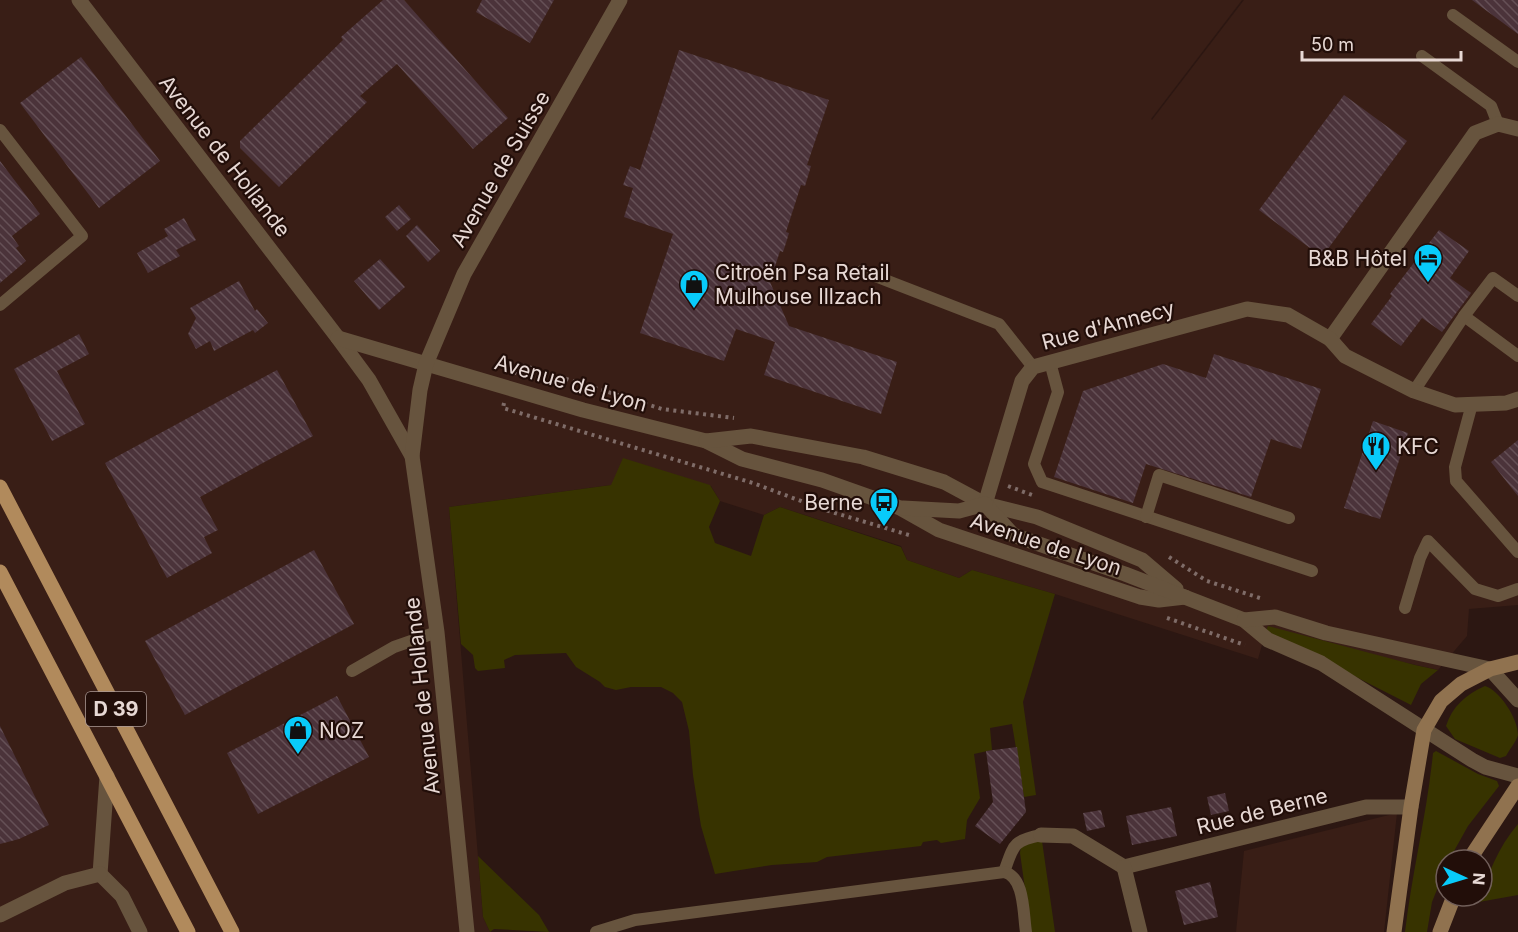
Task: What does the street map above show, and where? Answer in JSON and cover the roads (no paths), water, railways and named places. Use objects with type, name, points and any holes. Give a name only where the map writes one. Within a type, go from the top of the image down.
[{"type":"main road","name":"D 39","points":[[0,487],[232,932]]},
{"type":"main road","name":"D 39","points":[[0,572],[188,932]]},
{"type":"main road","points":[[1394,932],[1424,730],[1441,701],[1461,684],[1490,669],[1518,662]]},
{"type":"main road","points":[[1477,848],[1518,786]]},
{"type":"main road","points":[[1440,932],[1449,908]]},
{"type":"street","name":"Avenue de Hollande","points":[[79,0],[369,380],[412,456]]},
{"type":"street","name":"Avenue de Suisse","points":[[426,364],[464,274],[620,0]]},
{"type":"street","points":[[1330,339],[1475,133],[1498,124],[1518,129]]},
{"type":"street","name":"Rue d'Annecy","points":[[985,504],[1022,381],[1033,368],[1247,309],[1288,315],[1330,339],[1345,356],[1413,391],[1455,405],[1506,403],[1518,399]]},
{"type":"street","points":[[338,338],[426,364]]},
{"type":"street","name":"Avenue de Hollande","points":[[426,364],[420,390],[412,456],[438,632],[467,932]]},
{"type":"street","name":"Avenue de Lyon","points":[[426,364],[583,410],[706,441],[742,459],[822,480],[900,508],[939,530],[1140,597],[1159,600],[1185,597]]},
{"type":"street","name":"Avenue de Lyon","points":[[706,441],[751,436],[863,457],[944,482],[985,504],[1037,517],[1142,560],[1185,597]]},
{"type":"street","name":"Avenue de Lyon","points":[[900,508],[959,511],[985,504]]},
{"type":"street","name":"Avenue de Lyon","points":[[985,504],[1013,535],[1125,574],[1244,620],[1268,640],[1321,663],[1485,767],[1518,776]]},
{"type":"street","name":"Avenue de Lyon","points":[[1244,620],[1275,617],[1326,633],[1490,669]]},
{"type":"street","points":[[1490,669],[1518,700]]},
{"type":"street","points":[[107,776],[100,874],[122,896],[141,932]]},
{"type":"street","name":"Rue de Berne","points":[[1124,867],[1366,807],[1411,807]]},
{"type":"street","points":[[1041,835],[1073,836],[1124,867],[1140,932]]},
{"type":"street","points":[[0,915],[65,883],[100,874]]},
{"type":"lane","points":[[1453,15],[1518,62]]},
{"type":"lane","points":[[1422,56],[1491,106],[1498,124]]},
{"type":"lane","points":[[0,130],[82,236],[0,305]]},
{"type":"lane","points":[[862,271],[999,324],[1033,368]]},
{"type":"lane","points":[[1413,391],[1493,278],[1518,296]]},
{"type":"lane","points":[[1464,316],[1518,356]]},
{"type":"lane","points":[[1050,362],[1058,392],[1034,464],[1042,482],[1312,571]]},
{"type":"lane","points":[[1472,404],[1455,467],[1456,481],[1518,552]]},
{"type":"lane","points":[[1146,517],[1160,475],[1289,518]]},
{"type":"lane","points":[[1405,608],[1420,558],[1428,541],[1475,589],[1497,596],[1518,589]]},
{"type":"lane","points":[[352,671],[394,647],[438,632]]},
{"type":"lane","points":[[1004,872],[1012,850],[1020,840],[1041,835]]},
{"type":"lane","points":[[596,932],[619,928],[646,919],[1004,872],[1011,874],[1017,881],[1026,932]]},
{"type":"place","name":"B&B Hôtel","points":[[1428,284]]},
{"type":"place","name":"Citroën Psa Retail Mulhouse Illzach","points":[[694,310]]},
{"type":"place","name":"KFC","points":[[1376,472]]},
{"type":"place","name":"Berne","points":[[884,528]]},
{"type":"place","name":"NOZ","points":[[298,756]]}]
